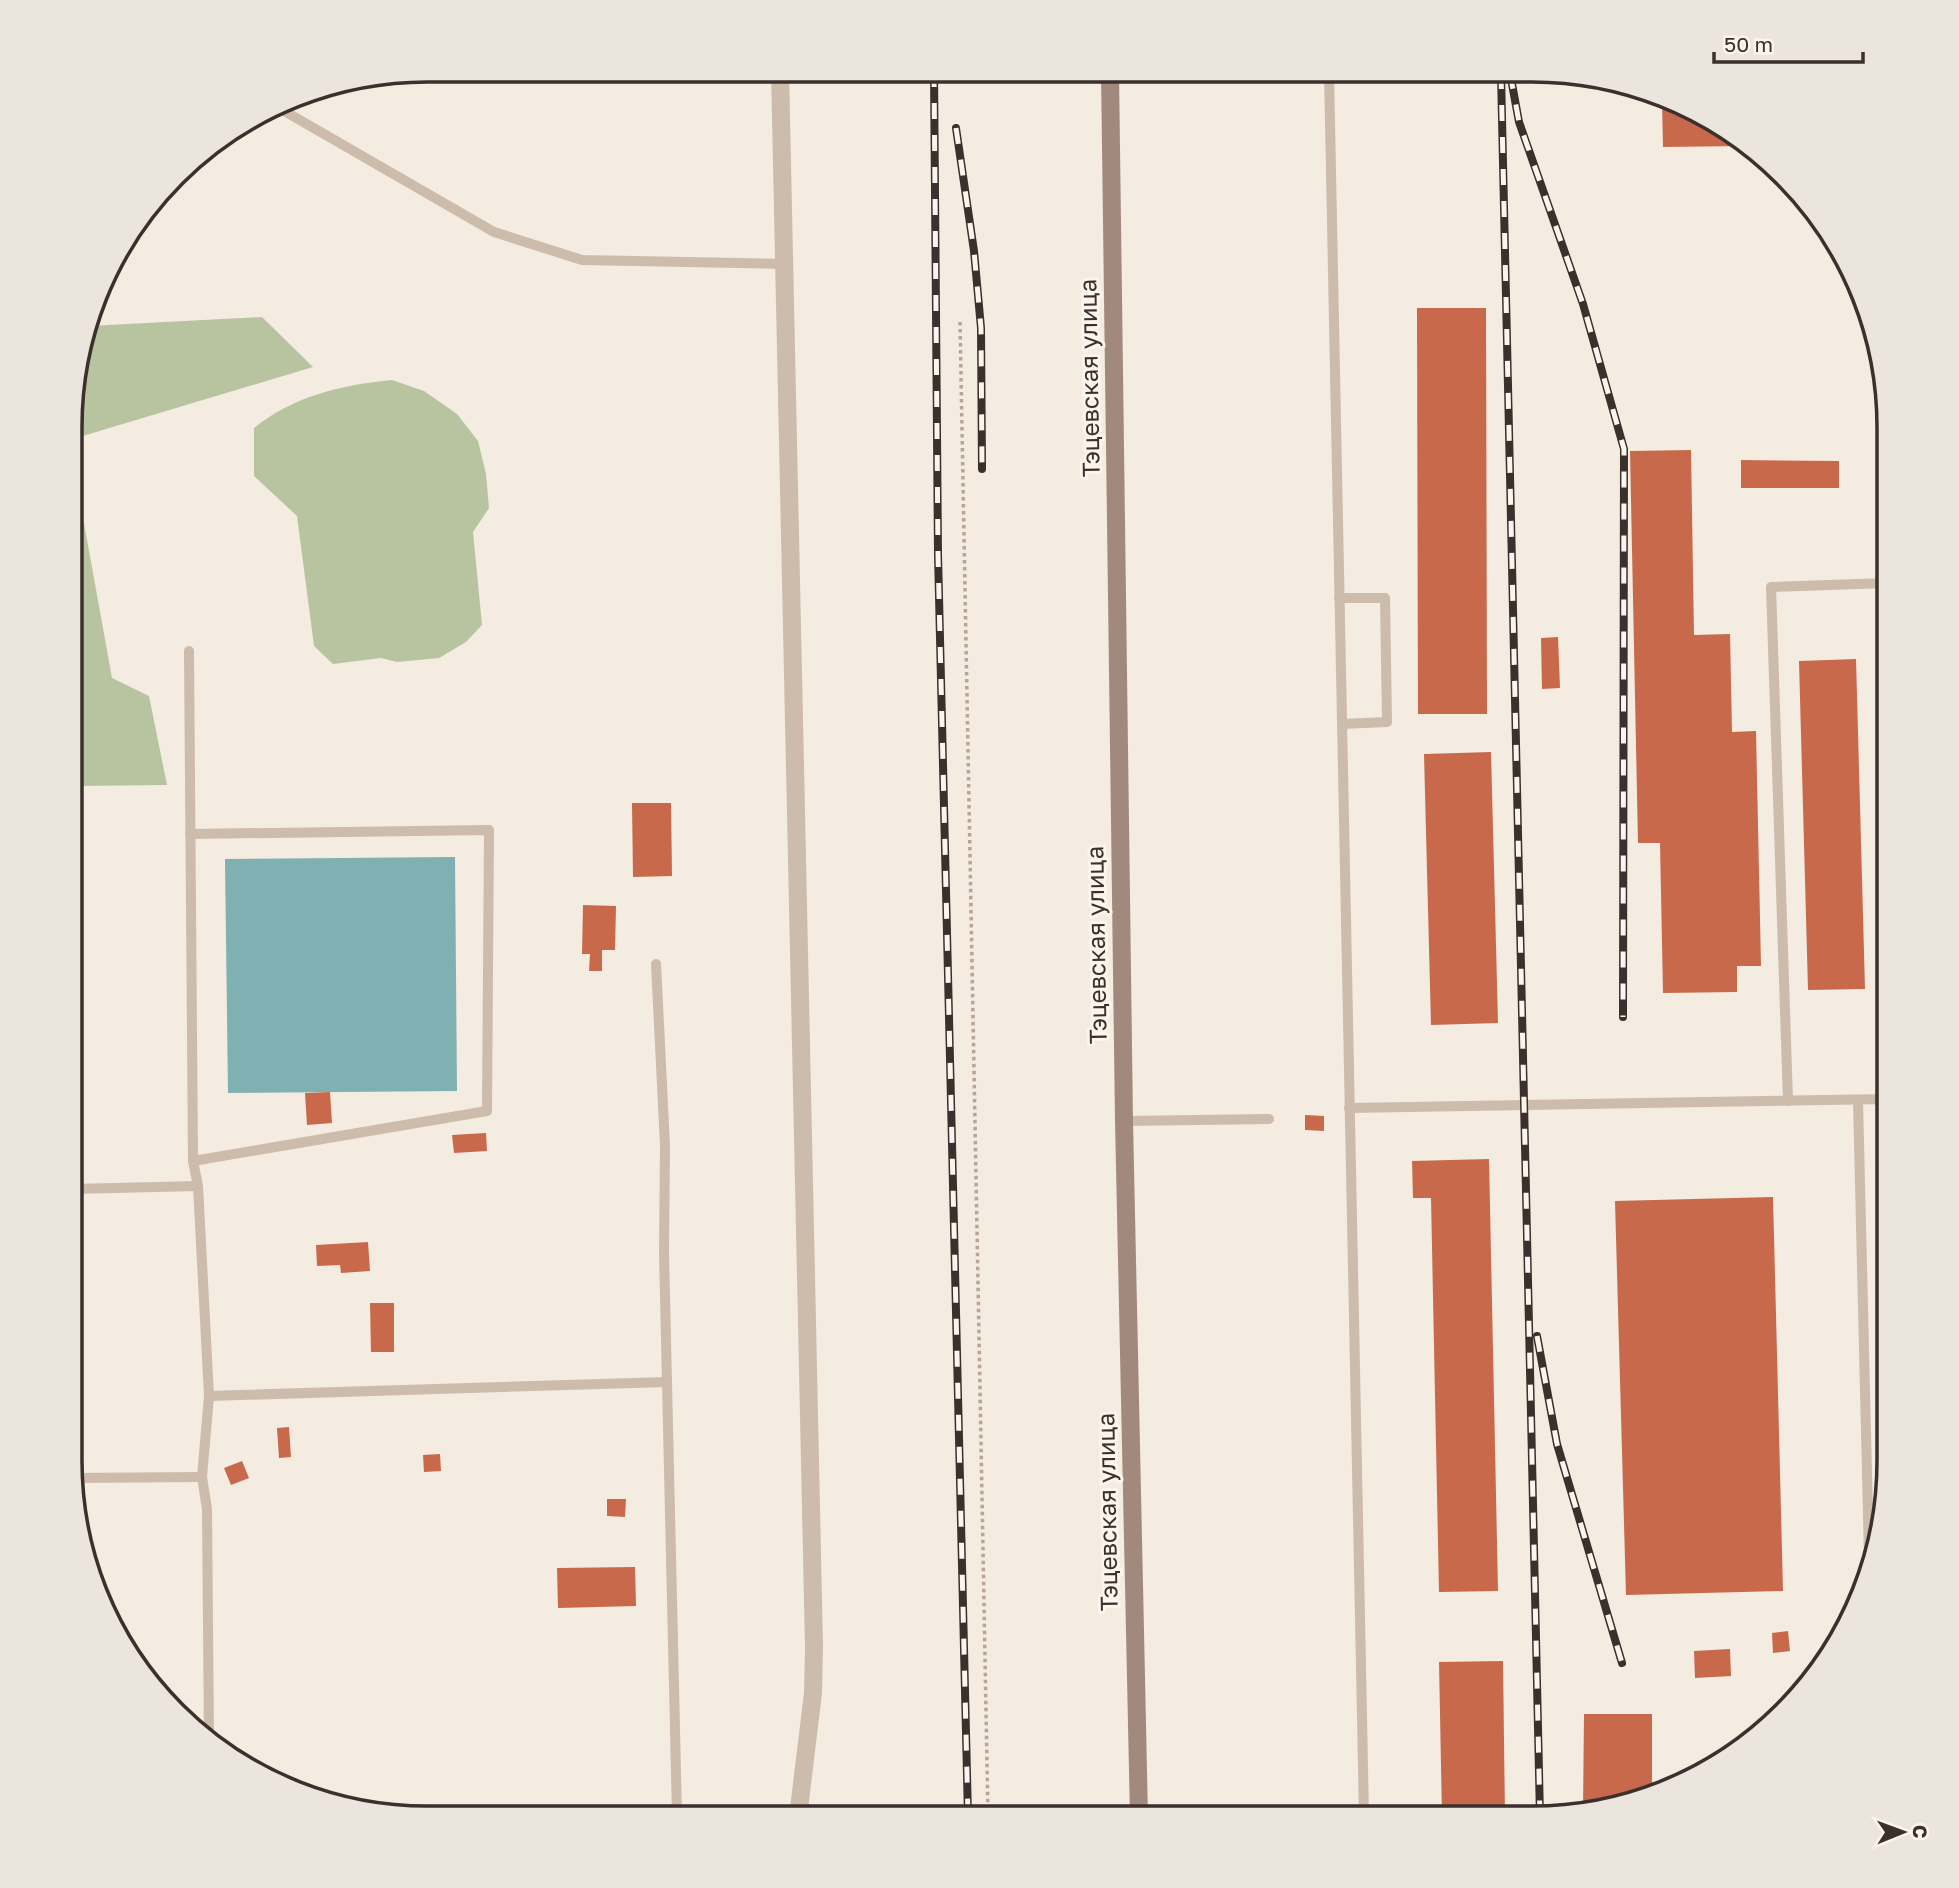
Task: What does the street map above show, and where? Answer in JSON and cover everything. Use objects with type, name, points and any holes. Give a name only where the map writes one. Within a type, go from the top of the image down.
[{"type":"street","points":[[780,82],[814,1647],[813,1693],[799,1806]]},
{"type":"street","name":"Тэцевская улица","points":[[1110,82],[1124,1121],[1139,1806]]},
{"type":"lane","points":[[1329,82],[1364,1806]]},
{"type":"lane","points":[[286,112],[494,232],[582,260],[785,264]]},
{"type":"lane","points":[[1788,1101],[1771,587],[1877,583]]},
{"type":"lane","points":[[1339,597],[1385,598],[1387,722],[1342,724]]},
{"type":"lane","points":[[188,651],[193,1161],[198,1186],[209,1396],[202,1478],[208,1509],[209,1728]]},
{"type":"lane","points":[[190,834],[489,830],[487,1111],[193,1161]]},
{"type":"lane","points":[[656,964],[665,1145],[667,1382],[677,1806]]},
{"type":"lane","points":[[1349,1108],[1877,1099]]},
{"type":"lane","points":[[1858,1100],[1868,1535]]},
{"type":"lane","points":[[1124,1121],[1269,1119]]},
{"type":"lane","points":[[82,1189],[198,1186]]},
{"type":"lane","points":[[209,1396],[667,1382]]},
{"type":"lane","points":[[83,1478],[202,1478]]},
{"type":"path","points":[[960,321],[988,1806]]},
{"type":"green space","points":[[262,317],[313,367],[82,436],[85,382],[98,326]]},
{"type":"green space","points":[[392,380],[424,391],[457,414],[478,441],[486,474],[489,508],[473,532],[482,625],[466,642],[439,658],[397,662],[381,658],[333,664],[314,646],[297,516],[254,476],[254,428],[285,408],[319,394]]},
{"type":"green space","points":[[82,512],[112,678],[149,696],[167,785],[82,786]]},
{"type":"water","points":[[455,857],[457,1091],[228,1093],[225,859]]},
{"type":"building","points":[[1662,107],[1704,128],[1732,146],[1663,147]]},
{"type":"building","points":[[1417,308],[1486,308],[1487,714],[1418,714]]},
{"type":"building","points":[[1691,450],[1694,635],[1730,634],[1732,732],[1756,731],[1761,966],[1737,966],[1737,992],[1663,993],[1660,843],[1638,843],[1630,451]]},
{"type":"building","points":[[1741,460],[1839,461],[1839,488],[1741,488]]},
{"type":"building","points":[[1558,637],[1560,688],[1542,689],[1541,638]]},
{"type":"building","points":[[1856,659],[1865,989],[1808,990],[1799,661]]},
{"type":"building","points":[[1491,752],[1498,1023],[1431,1025],[1424,754]]},
{"type":"building","points":[[632,803],[671,803],[672,876],[633,877]]},
{"type":"building","points":[[583,905],[616,906],[615,950],[602,950],[602,971],[589,971],[590,954],[582,954]]},
{"type":"building","points":[[330,1092],[332,1123],[307,1125],[305,1093]]},
{"type":"building","points":[[1305,1115],[1324,1116],[1324,1131],[1305,1130]]},
{"type":"building","points":[[486,1133],[487,1151],[454,1153],[452,1135]]},
{"type":"building","points":[[1489,1159],[1498,1591],[1439,1592],[1431,1198],[1413,1198],[1412,1161]]},
{"type":"building","points":[[1773,1197],[1783,1591],[1626,1595],[1615,1201]]},
{"type":"building","points":[[368,1242],[370,1271],[341,1273],[340,1265],[317,1266],[316,1245]]},
{"type":"building","points":[[370,1303],[394,1303],[394,1352],[371,1352]]},
{"type":"building","points":[[289,1427],[291,1457],[279,1458],[277,1428]]},
{"type":"building","points":[[440,1454],[441,1471],[424,1472],[423,1455]]},
{"type":"building","points":[[242,1461],[249,1478],[231,1485],[224,1468]]},
{"type":"building","points":[[607,1499],[626,1499],[625,1517],[607,1516]]},
{"type":"building","points":[[635,1567],[636,1606],[558,1608],[557,1568]]},
{"type":"building","points":[[1788,1631],[1790,1651],[1773,1653],[1772,1633]]},
{"type":"building","points":[[1730,1649],[1731,1676],[1695,1678],[1694,1651]]},
{"type":"building","points":[[1503,1661],[1505,1806],[1442,1806],[1439,1662]]},
{"type":"building","points":[[1584,1714],[1652,1714],[1652,1784],[1583,1802]]},
{"type":"railway","points":[[934,82],[938,554],[968,1806]]},
{"type":"railway","points":[[1501,82],[1540,1806]]},
{"type":"railway","points":[[1512,82],[1519,122],[1583,304],[1624,449],[1623,1017]]},
{"type":"railway","points":[[956,128],[974,251],[981,328],[982,469]]},
{"type":"railway","points":[[1537,1336],[1557,1444],[1622,1663]]}]
